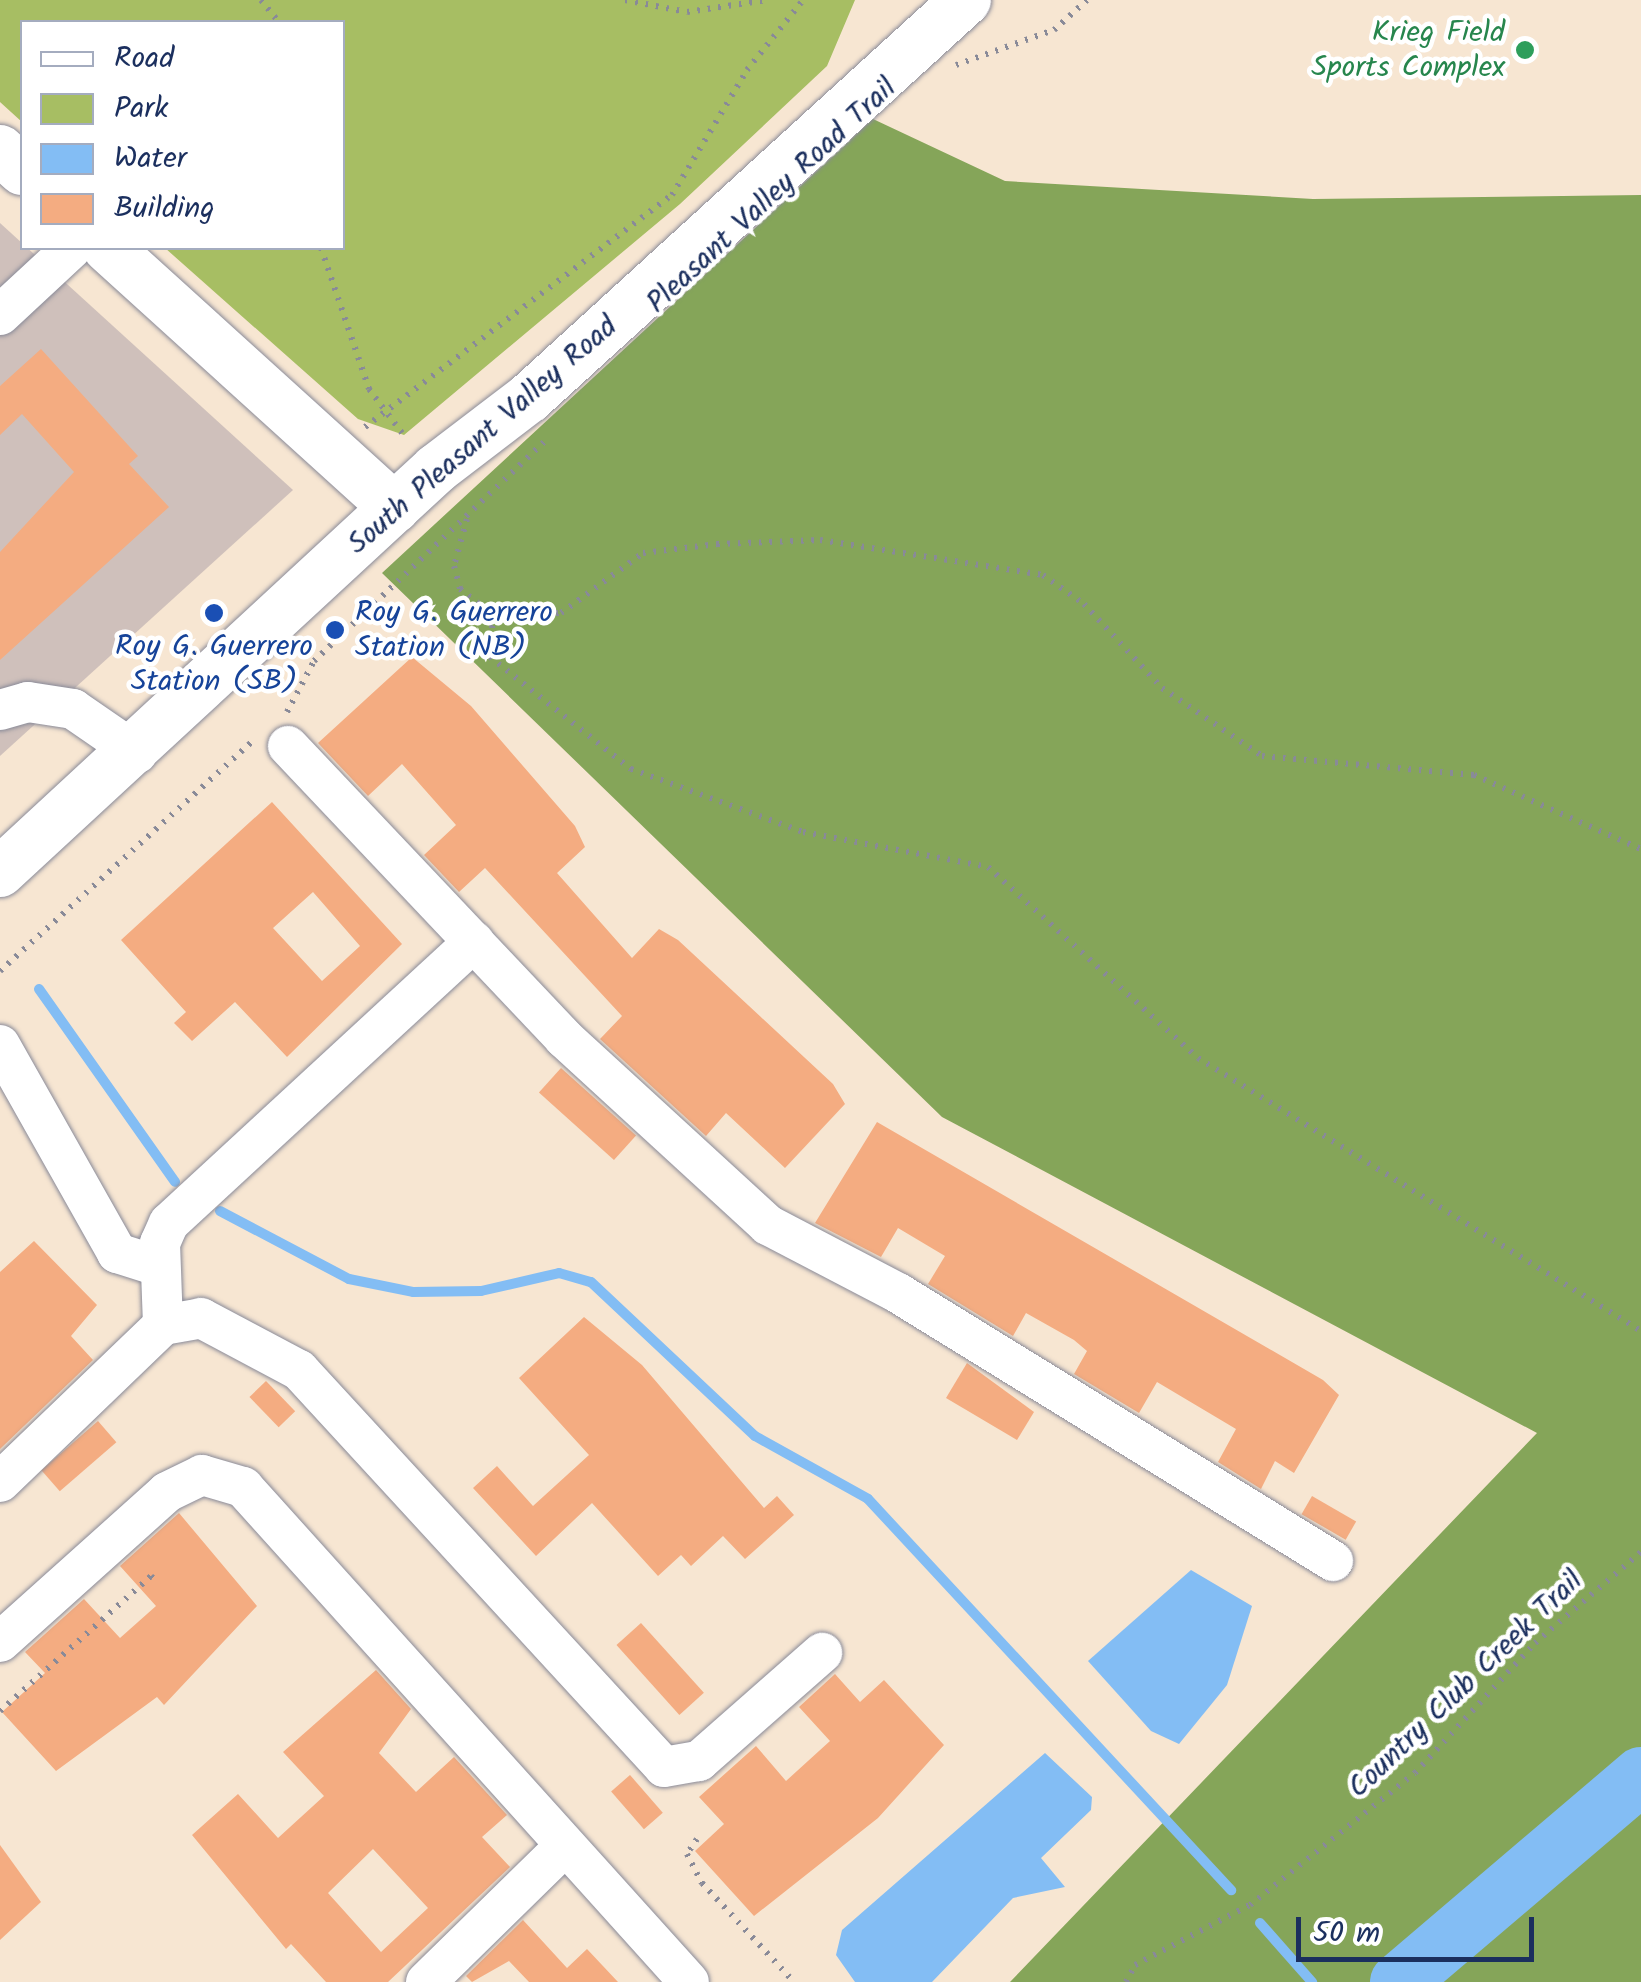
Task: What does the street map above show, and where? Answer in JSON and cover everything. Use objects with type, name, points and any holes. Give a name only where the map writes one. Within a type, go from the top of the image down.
[{"type":"main road","name":"South Pleasant Valley Road","points":[[0,872],[138,753],[396,508],[966,0]]},
{"type":"main road","points":[[0,150],[20,168]]},
{"type":"main road","points":[[110,250],[396,508]]},
{"type":"lane","points":[[0,315],[70,250]]},
{"type":"lane","points":[[0,710],[28,702],[73,709],[138,753]]},
{"type":"lane","points":[[278,734],[474,942],[768,1225],[898,1293],[1334,1561]]},
{"type":"lane","points":[[163,1325],[158,1266],[169,1223],[474,942]]},
{"type":"lane","points":[[8,1060],[117,1252],[158,1266]]},
{"type":"lane","points":[[0,1482],[163,1325],[201,1318],[237,1330],[300,1370],[664,1767],[698,1761],[822,1652]]},
{"type":"lane","points":[[0,1642],[167,1492],[202,1475],[243,1488],[469,1728],[564,1846],[689,1982]]},
{"type":"lane","points":[[426,1982],[564,1846]]},
{"type":"path","points":[[261,0],[277,20]]},
{"type":"path","points":[[625,0],[687,12],[766,0]]},
{"type":"path","points":[[364,428],[381,409],[672,195],[747,70],[803,0]]},
{"type":"path","name":"Pleasant Valley Road Trail","points":[[940,73],[1054,30],[1088,0]]},
{"type":"path","points":[[322,250],[381,409],[402,433]]},
{"type":"path","points":[[0,972],[208,775],[278,734],[314,661],[557,430]]},
{"type":"path","points":[[472,510],[454,566],[460,588],[493,615],[561,612],[643,553],[716,544],[820,540],[1043,576],[1084,604],[1162,688],[1262,756],[1474,775],[1641,849]]},
{"type":"path","points":[[493,615],[490,657],[631,769],[802,832],[988,867],[1198,1058],[1641,1331]]},
{"type":"path","name":"Country Club Creek Trail","points":[[1126,1982],[1135,1965],[1250,1905],[1415,1774],[1535,1643],[1641,1552]]},
{"type":"path","points":[[0,1711],[150,1576],[156,1581]]},
{"type":"path","points":[[697,1839],[687,1854],[702,1883],[794,1982]]},
{"type":"shaded area","points":[[0,223],[20,241],[20,250],[30,250],[293,490],[0,756]]},
{"type":"green space","points":[[0,0],[855,0],[827,66],[680,204],[404,435],[358,419],[167,250],[345,250],[345,20],[20,20],[20,120],[0,102]]},
{"type":"green space","points":[[873,119],[1005,181],[1313,199],[1641,195],[1641,1982],[1010,1982],[1537,1433],[942,1117],[382,573]]},
{"type":"water","points":[[1191,1570],[1252,1606],[1227,1685],[1179,1744],[1151,1731],[1088,1661]]},
{"type":"water","points":[[1045,1753],[1092,1797],[1091,1810],[1041,1858],[1065,1887],[1013,1898],[932,1982],[855,1982],[836,1955],[842,1930]]},
{"type":"building","points":[[41,349],[138,456],[129,464],[169,507],[0,660],[0,552],[74,472],[22,414],[0,435],[0,386]]},
{"type":"building","points":[[412,657],[471,706],[575,826],[585,847],[557,873],[632,958],[659,929],[678,940],[833,1084],[845,1104],[785,1168],[726,1113],[706,1136],[600,1039],[622,1016],[485,868],[459,892],[424,855],[456,825],[402,764],[368,796],[318,743]]},
{"type":"building","points":[[272,802],[402,944],[287,1057],[235,1002],[192,1041],[174,1023],[186,1012],[121,940]],"holes":[[[313,892],[360,946],[322,981],[273,928]]]},
{"type":"building","points":[[561,1068],[636,1136],[614,1160],[539,1093]]},
{"type":"building","points":[[877,1122],[1323,1380],[1339,1395],[1294,1473],[1275,1461],[1261,1489],[1218,1462],[1236,1429],[1157,1382],[1139,1413],[1074,1374],[1087,1351],[1074,1340],[1026,1313],[1013,1336],[928,1284],[945,1256],[898,1228],[881,1257],[815,1223]]},
{"type":"building","points":[[34,1241],[97,1305],[71,1336],[93,1360],[0,1449],[0,1272]]},
{"type":"building","points":[[584,1317],[642,1365],[764,1508],[777,1496],[794,1515],[745,1559],[723,1536],[691,1566],[681,1555],[658,1576],[592,1503],[536,1556],[473,1488],[497,1466],[533,1506],[589,1455],[519,1378]]},
{"type":"building","points":[[967,1363],[1034,1412],[1017,1440],[946,1398]]},
{"type":"building","points":[[266,1381],[295,1411],[279,1427],[249,1397]]},
{"type":"building","points":[[98,1421],[116,1442],[60,1491],[41,1470]]},
{"type":"building","points":[[1312,1496],[1356,1522],[1346,1540],[1302,1514]]},
{"type":"building","points":[[179,1513],[257,1606],[164,1705],[157,1697],[56,1771],[2,1712],[45,1673],[25,1652],[84,1599],[120,1638],[156,1606],[120,1566]]},
{"type":"building","points":[[641,1623],[704,1693],[679,1715],[616,1645]]},
{"type":"building","points":[[376,1670],[411,1709],[379,1753],[416,1792],[454,1757],[507,1815],[482,1837],[510,1867],[388,1982],[326,1982],[291,1944],[286,1949],[192,1835],[238,1794],[278,1838],[324,1796],[283,1752]],"holes":[[[373,1849],[428,1908],[381,1952],[328,1893]]]},
{"type":"building","points":[[835,1674],[860,1702],[884,1680],[944,1745],[878,1818],[754,1916],[695,1851],[724,1824],[699,1797],[756,1746],[786,1781],[830,1741],[799,1707]]},
{"type":"building","points":[[630,1775],[663,1813],[644,1829],[611,1791]]},
{"type":"building","points":[[0,1845],[41,1902],[0,1940]]},
{"type":"building","points":[[523,1920],[567,1968],[587,1949],[618,1982],[529,1982],[509,1961],[472,1982],[466,1976]]},
{"type":"waterway","points":[[39,989],[175,1182]]},
{"type":"waterway","points":[[220,1211],[349,1279],[413,1292],[481,1291],[559,1273],[591,1282],[755,1436],[868,1499],[1231,1890]]},
{"type":"waterway","points":[[1399,1982],[1641,1776]]},
{"type":"waterway","points":[[1260,1923],[1312,1982]]},
{"type":"place","name":"Krieg Field Sports Complex","points":[[1525,50]]},
{"type":"place","name":"Roy G. Guerrero Station (SB)","points":[[214,613]]},
{"type":"place","name":"Roy G. Guerrero Station (NB)","points":[[335,630]]}]
